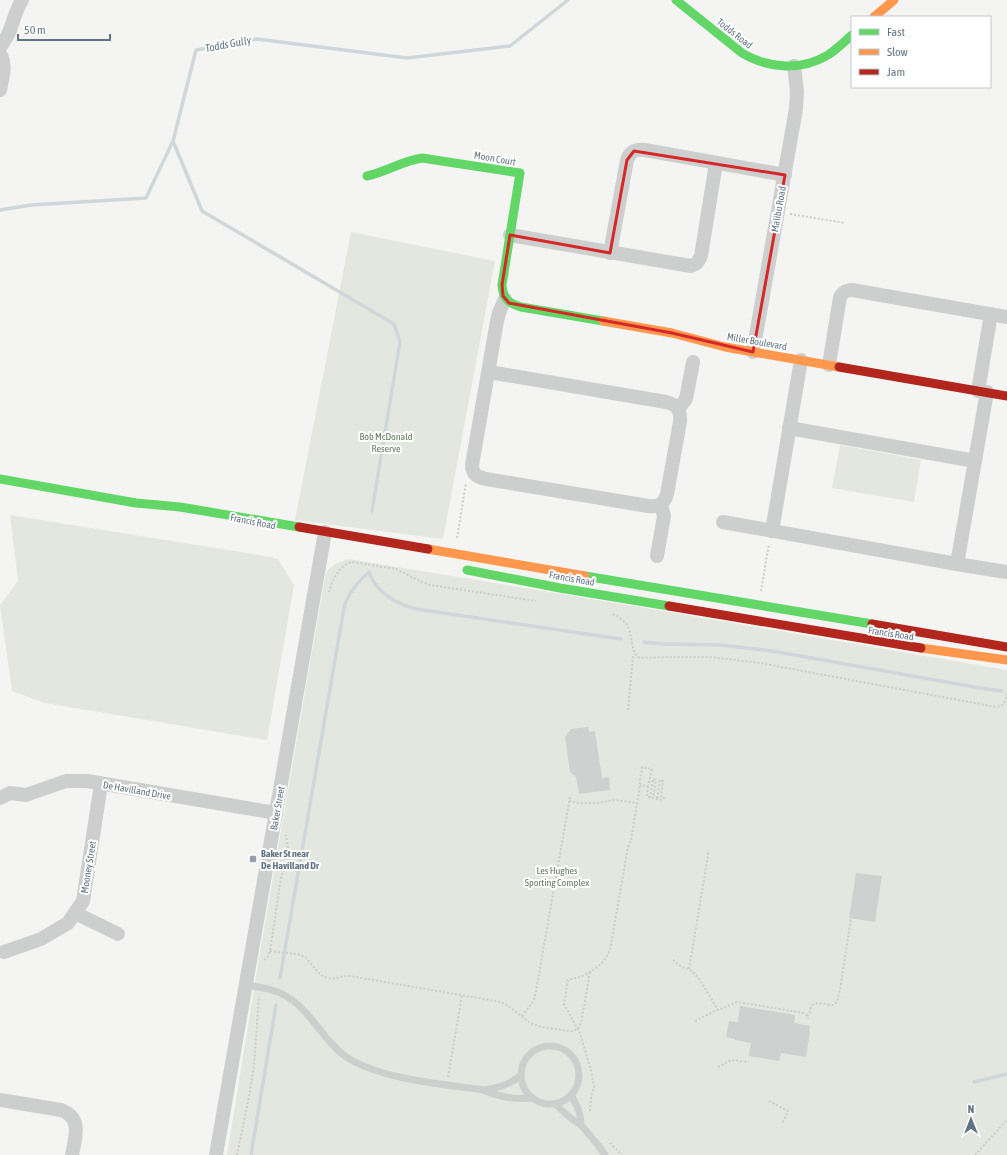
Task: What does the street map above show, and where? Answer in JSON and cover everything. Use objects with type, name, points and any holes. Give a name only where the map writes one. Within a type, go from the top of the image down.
[{"type":"main road","name":"Todds Road","points":[[676,0],[748,58],[773,66],[803,65],[823,58],[851,36]]},
{"type":"main road","points":[[875,16],[894,0]]},
{"type":"main road","name":"Moon Court","points":[[367,176],[384,172],[406,160],[422,158],[520,173],[502,285],[502,293],[505,299]]},
{"type":"main road","name":"Miller Boulevard","points":[[505,299],[509,303],[521,307],[672,333],[753,352],[1007,396]]},
{"type":"main road","name":"Francis Road","points":[[0,479],[136,503],[180,507],[323,541],[526,567],[1007,647]]},
{"type":"main road","name":"Francis Road","points":[[136,503],[178,516]]},
{"type":"main road","name":"Francis Road","points":[[458,568],[539,584],[878,642],[947,653],[1007,660]]},
{"type":"street","points":[[0,47],[10,31],[16,10],[22,0]]},
{"type":"street","points":[[0,54],[4,64],[0,90]]},
{"type":"street","name":"Malibu Road","points":[[753,352],[796,109],[797,90],[794,66]]},
{"type":"street","points":[[610,253],[627,160],[632,152],[641,150],[785,175]]},
{"type":"street","points":[[510,235],[691,266],[700,258],[716,163]]},
{"type":"street","points":[[828,365],[840,297],[846,290],[1007,317]]},
{"type":"street","points":[[505,299],[498,316],[472,465],[473,472],[479,477],[509,483],[648,506],[661,505]]},
{"type":"street","points":[[957,564],[975,461],[991,314]]},
{"type":"street","points":[[772,531],[801,360]]},
{"type":"street","points":[[678,408],[686,399],[693,362]]},
{"type":"street","points":[[488,372],[666,402],[678,408],[680,411],[680,422],[666,497],[661,505],[664,516],[657,556]]},
{"type":"street","points":[[789,428],[975,461]]},
{"type":"street","points":[[723,522],[1006,572]]},
{"type":"street","name":"Baker Street","points":[[216,1155],[323,541]]},
{"type":"street","name":"De Havilland Drive","points":[[0,798],[10,793],[26,795],[66,781],[87,781],[276,813]]},
{"type":"street","name":"Mooney Street","points":[[4,952],[41,939],[68,923],[83,901],[101,784]]},
{"type":"street","points":[[75,913],[118,934]]},
{"type":"street","points":[[0,1100],[65,1112],[76,1124],[77,1131],[72,1155]]},
{"type":"lane","points":[[246,985],[280,992],[292,1000],[338,1051],[364,1066],[403,1077],[483,1090],[503,1097],[521,1099],[532,1098]]},
{"type":"lane","points":[[551,1046],[567,1051],[573,1057],[577,1064],[579,1080],[577,1087],[571,1096],[564,1101],[555,1104],[547,1104],[539,1102],[526,1092],[522,1084],[521,1075],[521,1069],[525,1060],[535,1050],[542,1047],[551,1046]]},
{"type":"lane","points":[[483,1090],[510,1084],[521,1075]]},
{"type":"lane","points":[[571,1096],[576,1102],[581,1117],[581,1125]]},
{"type":"lane","points":[[555,1104],[581,1125],[605,1155]]},
{"type":"path","points":[[790,214],[845,223]]},
{"type":"path","points":[[458,530],[466,480],[473,472]]},
{"type":"path","points":[[762,585],[772,531]]},
{"type":"path","points":[[328,593],[338,573],[346,564],[353,562],[396,569],[430,585],[538,601]]},
{"type":"path","points":[[608,612],[619,617],[628,627],[635,654],[633,657],[628,710]]},
{"type":"path","points":[[635,654],[642,658],[703,657],[733,659],[996,707],[1002,705],[1006,700],[1007,693]]},
{"type":"path","points":[[591,1116],[590,1098],[594,1091],[594,1087],[586,1052],[578,1029],[564,1004],[568,980],[596,969],[610,950],[628,847],[631,840],[642,766],[652,768],[647,797],[650,798]]},
{"type":"path","points":[[650,798],[653,779],[656,780],[653,798]]},
{"type":"path","points":[[657,799],[660,780],[663,780],[661,797],[664,798]]},
{"type":"path","points":[[640,785],[648,786]]},
{"type":"path","points":[[522,1016],[534,1000],[536,991],[570,797]]},
{"type":"path","points":[[650,798],[662,800],[664,798],[668,799]]},
{"type":"path","points":[[569,802],[597,803],[615,800],[637,803]]},
{"type":"path","points":[[263,967],[264,960],[270,951],[281,878],[289,853],[286,828]]},
{"type":"path","points":[[688,969],[709,850]]},
{"type":"path","points":[[695,1021],[737,1002],[804,1013],[808,1018],[813,1004],[818,1003],[833,1005],[837,1002],[840,990],[851,918]]},
{"type":"path","points":[[270,951],[301,955],[308,960],[316,971],[324,977],[336,978],[350,976],[501,1002],[530,1023],[572,1032],[578,1029],[581,1022],[590,972]]},
{"type":"path","points":[[673,960],[682,967],[688,969],[700,980],[718,1010]]},
{"type":"path","points":[[237,1155],[249,1098],[254,1065],[257,1010],[260,987]]},
{"type":"path","points":[[447,1085],[462,996]]},
{"type":"path","points":[[718,1067],[731,1060],[749,1062]]},
{"type":"path","points":[[769,1101],[788,1111],[782,1124]]},
{"type":"path","points":[[975,1155],[1007,1120]]},
{"type":"path","points":[[606,1140],[622,1155]]},
{"type":"highlighted area","points":[[634,151],[785,175],[753,352],[672,333],[509,303],[503,296],[502,285],[510,235],[610,253],[627,160]]},
{"type":"green space","name":"Bob McDonald Reserve","points":[[351,232],[495,261],[443,539],[295,520]]},
{"type":"green space","points":[[840,445],[921,460],[914,502],[832,488]]},
{"type":"green space","points":[[10,515],[278,559],[294,585],[267,740],[45,703],[12,691],[0,605],[18,581]]},
{"type":"green space","name":"Les Hughes Sporting Complex","points":[[349,559],[1007,670],[1007,1155],[227,1155],[261,946],[325,575],[328,570],[339,562]]},
{"type":"building","points":[[588,727],[589,732],[595,731],[602,778],[609,777],[610,790],[579,794],[576,777],[570,772],[565,737],[571,729]]},
{"type":"building","points":[[856,873],[882,876],[875,922],[849,918]]},
{"type":"building","points":[[740,1006],[795,1015],[794,1023],[810,1026],[806,1057],[781,1053],[779,1061],[749,1056],[751,1043],[726,1037],[729,1021],[738,1022]]},
{"type":"waterway","name":"Todds Gully","points":[[0,210],[31,205],[146,198],[173,141],[196,50],[257,39],[407,58],[510,46],[568,0]]},
{"type":"waterway","points":[[173,141],[202,211],[394,324],[400,342],[372,511]]},
{"type":"waterway","points":[[280,978],[344,608],[357,584],[369,572],[376,586],[381,591],[401,604],[416,609],[621,639]]},
{"type":"waterway","points":[[644,642],[663,644],[720,645],[772,651],[1002,691]]},
{"type":"waterway","points":[[251,1155],[276,1005]]},
{"type":"waterway","points":[[974,1082],[1007,1074]]},
{"type":"traffic: fast","points":[[676,0],[742,53],[774,65],[796,66],[818,60],[831,53],[851,36]]},
{"type":"traffic: fast","points":[[367,176],[415,159],[422,158],[520,173],[502,285],[505,297],[513,304],[521,307],[603,321]]},
{"type":"traffic: fast","points":[[0,479],[136,503],[180,507],[299,527]]},
{"type":"traffic: fast","points":[[467,570],[560,588],[669,606]]},
{"type":"traffic: fast","points":[[585,576],[872,624]]},
{"type":"traffic: slow","points":[[875,16],[894,0]]},
{"type":"traffic: slow","points":[[603,321],[672,333],[725,347],[839,367]]},
{"type":"traffic: slow","points":[[428,549],[585,576]]},
{"type":"traffic: slow","points":[[921,648],[1007,660]]},
{"type":"traffic: jam","points":[[839,367],[1007,396]]},
{"type":"traffic: jam","points":[[299,527],[428,549]]},
{"type":"traffic: jam","points":[[669,606],[921,648]]},
{"type":"traffic: jam","points":[[872,624],[1007,647]]},
{"type":"place","name":"Baker St near De Havilland Dr","points":[[253,859]]}]
